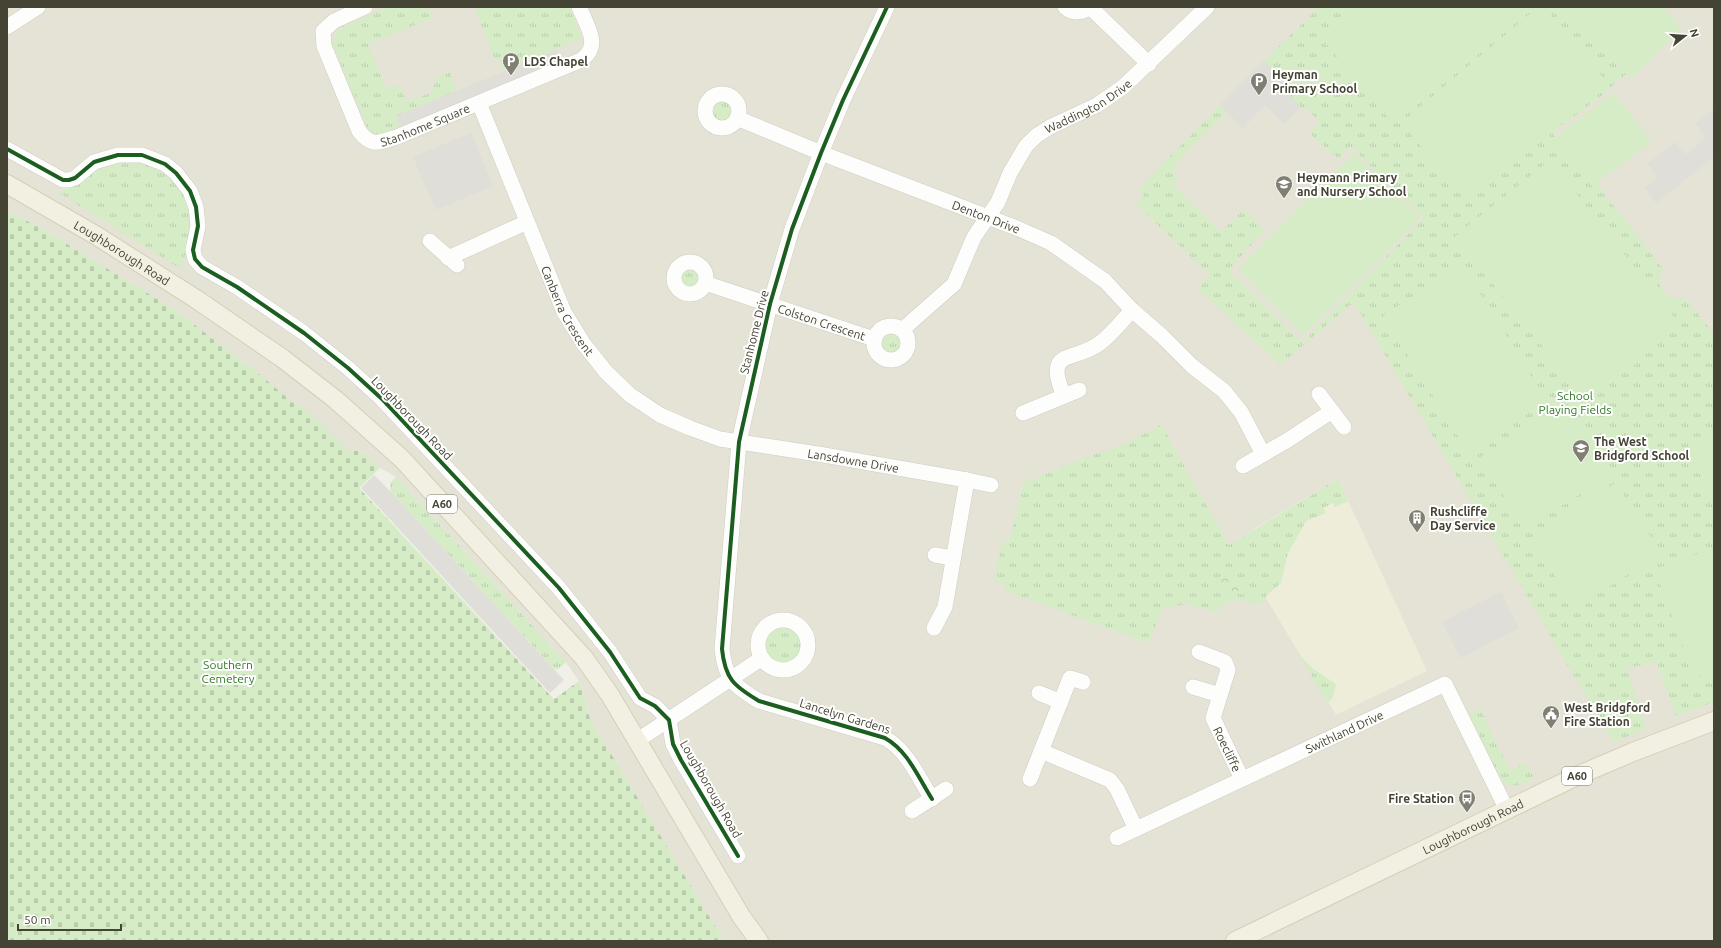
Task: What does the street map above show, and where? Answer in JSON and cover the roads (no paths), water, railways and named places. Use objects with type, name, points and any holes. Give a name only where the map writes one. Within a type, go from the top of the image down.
[{"type":"main road","name":"Loughborough Road","points":[[7,184],[97,236],[196,299],[282,358],[336,400],[402,459],[584,658],[610,695],[638,740],[741,916],[759,941]]},
{"type":"main road","name":"Loughborough Road","points":[[1235,941],[1579,775],[1633,752],[1714,721]]},
{"type":"street","points":[[7,27],[38,7]]},
{"type":"street","name":"Stanhome Square","points":[[365,7],[334,21],[323,31],[324,46],[359,131],[366,140],[376,143],[397,137],[581,60],[588,55],[592,48],[592,38],[579,7]]},
{"type":"street","name":"Stanhome Drive","points":[[730,680],[724,666],[722,649],[739,442],[770,304],[792,229],[821,154],[843,100],[887,7]]},
{"type":"street","points":[[1064,7],[1072,12],[1078,12],[1090,7],[1149,64]]},
{"type":"street","name":"Waddington Drive","points":[[988,217],[998,202],[1018,158],[1036,136],[1050,127],[1097,105],[1123,87],[1149,64],[1207,7]]},
{"type":"street","name":"Canberra Crescent","points":[[479,103],[564,312],[583,343],[606,372],[630,396],[660,415],[720,439],[739,442]]},
{"type":"street","name":"Denton Drive","points":[[738,118],[821,154],[988,217],[1051,243],[1105,280],[1132,310],[1162,336],[1192,366],[1224,391],[1241,412],[1263,454]]},
{"type":"street","name":"Loughborough Road","points":[[7,148],[63,180],[75,178],[94,162],[118,155],[142,155],[165,164],[176,173],[190,191],[196,207],[198,226],[193,250],[195,259],[202,267],[237,287],[304,333],[348,368],[382,399],[559,588],[610,652],[640,698],[655,706],[669,720],[673,744],[678,755],[738,856]]},
{"type":"street","points":[[902,330],[954,284],[974,237],[988,217]]},
{"type":"street","points":[[430,241],[452,262],[527,222]]},
{"type":"street","name":"Colston Crescent","points":[[705,283],[874,339]]},
{"type":"street","points":[[1064,396],[1056,373],[1058,365],[1063,359],[1100,343],[1132,310]]},
{"type":"street","name":"Colston Crescent","points":[[888,326],[898,327],[902,330],[908,341],[908,347],[905,352],[896,360],[889,360],[879,355],[873,345],[874,339],[879,330],[888,326]]},
{"type":"street","points":[[1023,413],[1079,390]]},
{"type":"street","points":[[1319,394],[1344,426]]},
{"type":"street","points":[[1243,466],[1332,411]]},
{"type":"street","name":"Lansdowne Drive","points":[[739,442],[992,485]]},
{"type":"street","points":[[934,628],[945,607],[968,480]]},
{"type":"street","points":[[935,555],[953,558]]},
{"type":"street","name":"Roecliffe","points":[[1199,652],[1225,662],[1228,670],[1213,718],[1242,779]]},
{"type":"street","points":[[638,740],[762,658]]},
{"type":"street","points":[[1030,779],[1070,678],[1083,682]]},
{"type":"street","name":"Lancelyn Gardens","points":[[730,680],[743,691],[759,701],[885,738],[896,744],[904,753],[932,799]]},
{"type":"street","name":"Swithland Drive","points":[[1117,838],[1445,684],[1506,810]]},
{"type":"street","points":[[1193,687],[1220,695]]},
{"type":"street","points":[[1039,693],[1061,702]]},
{"type":"street","points":[[1041,751],[1110,780],[1117,789],[1136,829]]},
{"type":"street","points":[[912,811],[946,789]]},
{"type":"place","name":"LDS Chapel","points":[[511,76]]},
{"type":"place","name":"Heyman Primary School","points":[[1259,96]]},
{"type":"place","name":"Heymann Primary and Nursery School","points":[[1284,199]]},
{"type":"place","name":"The West Bridgford School","points":[[1581,463]]},
{"type":"place","name":"Rushcliffe Day Service","points":[[1417,533]]},
{"type":"place","name":"West Bridgford Fire Station","points":[[1551,729]]},
{"type":"place","name":"Fire Station","points":[[1467,813]]},
{"type":"park label","name":"School Playing Fields","points":[[1575,402]]},
{"type":"park label","name":"Southern Cemetery","points":[[228,671]]}]
